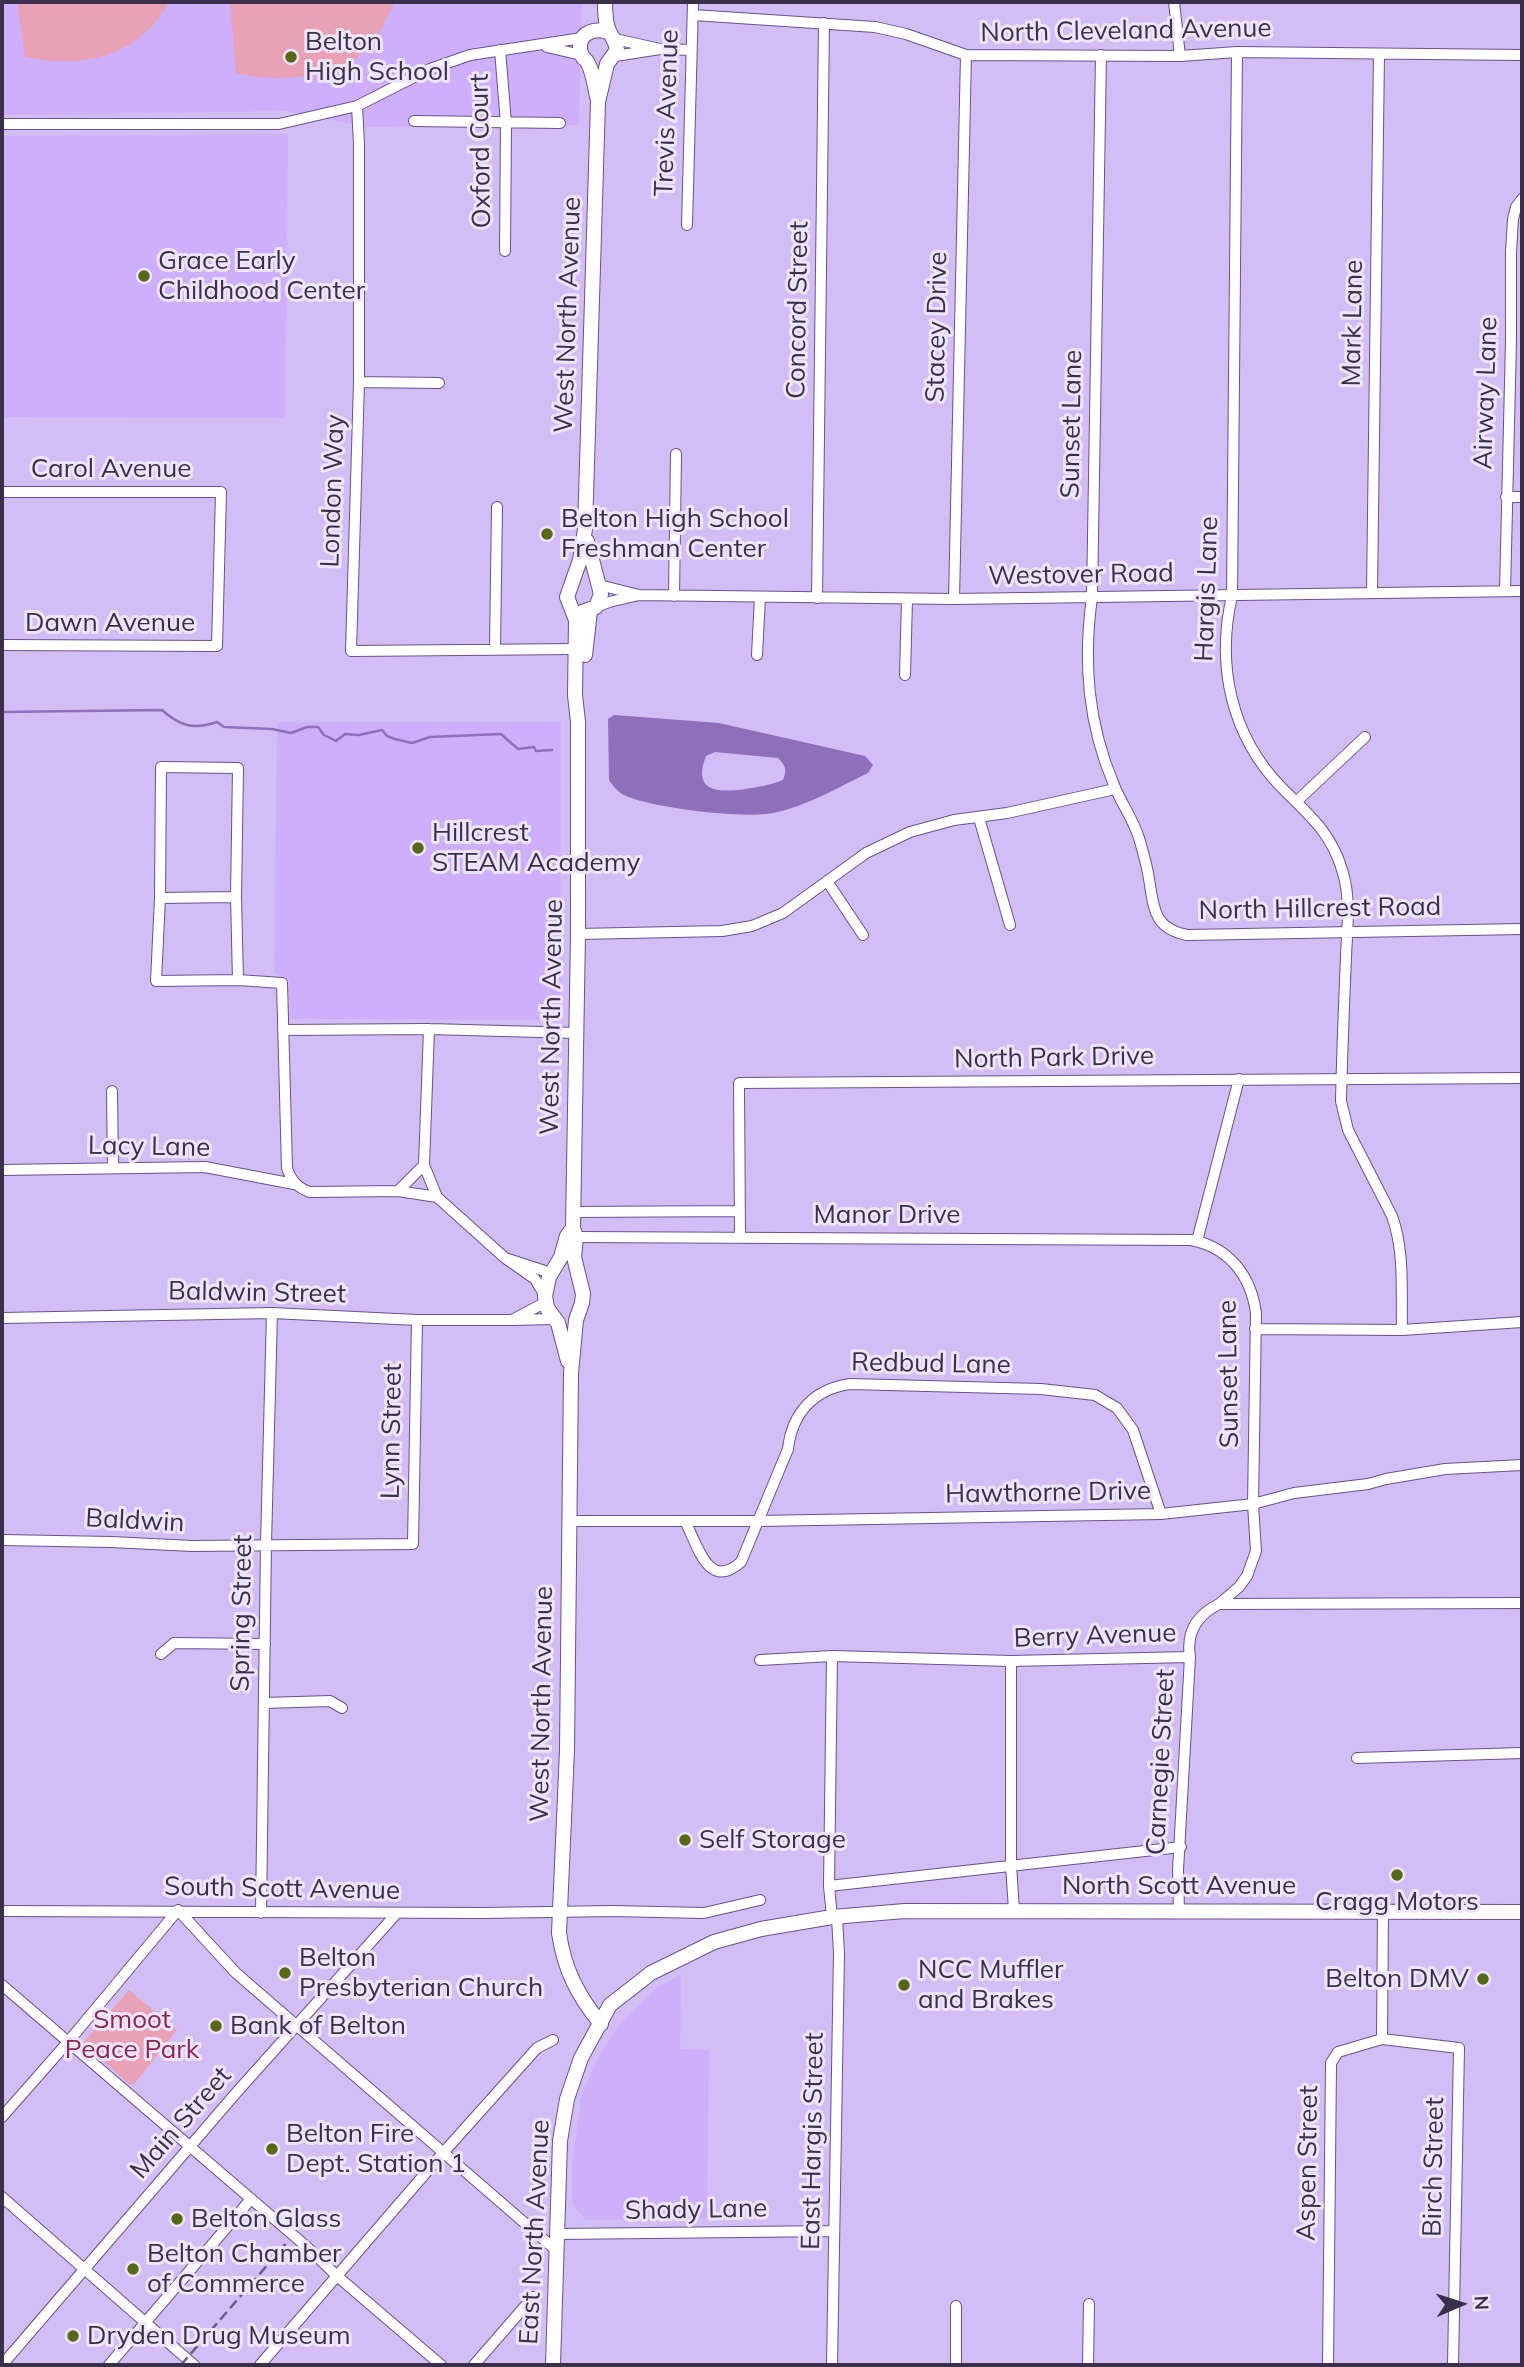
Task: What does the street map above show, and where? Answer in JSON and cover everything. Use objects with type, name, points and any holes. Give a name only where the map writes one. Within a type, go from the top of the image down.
[{"type":"main road","name":"West North Avenue","points":[[596,2],[584,58],[598,102]]},
{"type":"main road","name":"West North Avenue","points":[[601,2024],[583,2002],[566,1965],[559,1933],[567,1750],[571,1373],[576,1320],[583,1294],[574,1257],[578,934],[578,722],[575,695],[577,649],[576,620],[567,591],[580,560],[585,529],[598,102],[611,60],[617,50],[605,14],[605,2]]},
{"type":"main road","points":[[588,34],[602,29],[612,36]]},
{"type":"main road","points":[[584,58],[597,66],[611,60]]},
{"type":"main road","name":"West North Avenue","points":[[578,722],[584,694],[585,649],[593,609],[601,594],[585,529]]},
{"type":"main road","points":[[573,582],[589,578],[598,585]]},
{"type":"main road","points":[[571,606],[580,611],[593,609]]},
{"type":"main road","name":"West North Avenue","points":[[571,1373],[556,1321],[545,1299],[566,1236],[574,1232]]},
{"type":"main road","points":[[553,1271],[565,1266],[576,1271]]},
{"type":"main road","points":[[556,1321],[570,1323],[576,1320]]},
{"type":"main road","name":"North Scott Avenue","points":[[834,1917],[905,1910],[1522,1912]]},
{"type":"main road","name":"East North Avenue","points":[[554,2365],[560,2141],[567,2099],[581,2058],[610,2005],[651,1973],[695,1949],[745,1933],[834,1917]]},
{"type":"street","name":"Trevis Avenue","points":[[687,225],[693,2]]},
{"type":"street","points":[[1174,2],[1180,56]]},
{"type":"street","name":"North Cleveland Avenue","points":[[693,15],[875,27],[906,34],[966,55],[1180,56],[1237,51],[1522,55]]},
{"type":"street","name":"Concord Street","points":[[817,598],[824,23]]},
{"type":"street","points":[[2,124],[279,124],[357,107],[430,69],[470,55],[541,46],[588,34]]},
{"type":"street","points":[[612,36],[660,49],[691,50]]},
{"type":"street","points":[[541,46],[584,58]]},
{"type":"street","points":[[611,60],[660,49]]},
{"type":"street","name":"Oxford Court","points":[[500,50],[506,123],[505,251]]},
{"type":"street","name":"Hargis Lane","points":[[1237,51],[1232,596],[1225,634],[1226,675],[1236,715],[1244,734],[1266,769],[1320,825],[1339,858],[1348,895],[1341,1101],[1348,1130],[1397,1231],[1400,1244],[1402,1330]]},
{"type":"street","name":"Mark Lane","points":[[1372,592],[1379,54]]},
{"type":"street","name":"Stacey Drive","points":[[954,599],[966,55]]},
{"type":"street","name":"Sunset Lane","points":[[1101,55],[1092,597],[1087,652],[1090,702],[1102,756],[1115,789]]},
{"type":"street","name":"London Way","points":[[357,107],[359,382],[351,651],[577,649]]},
{"type":"street","points":[[414,121],[560,123]]},
{"type":"street","name":"Airway Lane","points":[[1505,591],[1506,497],[1517,341],[1513,219],[1516,207],[1522,199]]},
{"type":"street","points":[[359,382],[439,383]]},
{"type":"street","points":[[674,596],[676,454]]},
{"type":"street","name":"Carol Avenue","points":[[2,492],[221,492],[217,646]]},
{"type":"street","points":[[1506,497],[1522,497]]},
{"type":"street","points":[[495,649],[497,508]]},
{"type":"street","name":"Westover Road","points":[[598,585],[639,595],[907,599],[1522,591]]},
{"type":"street","name":"Westover Road","points":[[593,609],[639,595]]},
{"type":"street","points":[[757,654],[760,597]]},
{"type":"street","points":[[905,675],[907,599]]},
{"type":"street","name":"Dawn Avenue","points":[[2,645],[217,646]]},
{"type":"street","points":[[1297,801],[1365,737]]},
{"type":"street","points":[[238,980],[238,768],[161,767],[156,981],[238,980],[282,983],[287,1168],[295,1184]]},
{"type":"street","points":[[578,934],[722,931],[752,926],[783,913],[866,853],[899,836],[930,825],[979,818],[1115,789]]},
{"type":"street","name":"North Hillcrest Road","points":[[1115,789],[1137,831],[1156,914],[1168,929],[1187,935],[1522,929]]},
{"type":"street","points":[[979,818],[1010,925]]},
{"type":"street","points":[[827,881],[863,935]]},
{"type":"street","points":[[160,898],[236,897]]},
{"type":"street","points":[[283,1030],[429,1029],[577,1033]]},
{"type":"street","points":[[429,1029],[424,1165],[437,1197],[505,1258],[535,1279],[545,1299]]},
{"type":"street","name":"North Park Drive","points":[[740,1237],[739,1083],[1522,1078]]},
{"type":"street","points":[[1197,1241],[1239,1079]]},
{"type":"street","points":[[112,1091],[113,1168]]},
{"type":"street","points":[[398,1191],[424,1165]]},
{"type":"street","name":"Lacy Lane","points":[[2,1170],[205,1167],[295,1184],[310,1192],[398,1191],[437,1197]]},
{"type":"street","points":[[574,1212],[740,1211]]},
{"type":"street","name":"Manor Drive","points":[[574,1232],[740,1237],[1197,1241]]},
{"type":"street","name":"Sunset Lane","points":[[1197,1241],[1227,1256],[1244,1274],[1254,1300],[1253,1504],[1257,1538],[1252,1564],[1239,1587],[1219,1604]]},
{"type":"street","points":[[505,1258],[553,1271]]},
{"type":"street","name":"Baldwin Street","points":[[512,1320],[545,1299]]},
{"type":"street","name":"Baldwin Street","points":[[2,1318],[272,1313],[417,1320],[556,1321]]},
{"type":"street","name":"Spring Street","points":[[261,1913],[265,1544],[272,1313]]},
{"type":"street","name":"Lynn Street","points":[[413,1544],[417,1320]]},
{"type":"street","points":[[1255,1329],[1402,1330],[1522,1322]]},
{"type":"street","name":"Redbud Lane","points":[[685,1521],[708,1568],[720,1573],[731,1571],[741,1562],[788,1449],[799,1414],[816,1396],[838,1386],[850,1384],[1041,1389],[1095,1395],[1117,1408],[1133,1430],[1161,1514]]},
{"type":"street","name":"Hawthorne Drive","points":[[570,1521],[758,1521],[1161,1514],[1253,1504],[1294,1493],[1368,1484],[1424,1472],[1477,1466],[1522,1465]]},
{"type":"street","name":"Baldwin","points":[[2,1541],[192,1546],[413,1544]]},
{"type":"street","points":[[1219,1604],[1522,1603]]},
{"type":"street","name":"Berry Avenue","points":[[760,1660],[832,1656],[1011,1661],[1190,1657],[1189,1636],[1193,1626],[1207,1610],[1219,1604]]},
{"type":"street","points":[[161,1654],[174,1643],[265,1644]]},
{"type":"street","name":"East Hargis Street","points":[[832,1656],[829,1886],[839,1953],[832,2365]]},
{"type":"street","name":"Carnegie Street","points":[[1179,1912],[1190,1657]]},
{"type":"street","points":[[1011,1661],[1011,1865],[1014,1910]]},
{"type":"street","points":[[264,1703],[330,1701],[342,1708]]},
{"type":"street","points":[[1357,1758],[1522,1753]]},
{"type":"street","points":[[829,1886],[1181,1847]]},
{"type":"street","points":[[562,1911],[704,1913],[760,1900]]},
{"type":"street","points":[[2,2117],[178,1910],[236,1973],[557,2251]]},
{"type":"street","name":"South Scott Avenue","points":[[2,1911],[562,1911]]},
{"type":"street","points":[[1381,2039],[1382,1911]]},
{"type":"street","name":"Main Street","points":[[2,2365],[397,1913]]},
{"type":"street","points":[[2,1985],[441,2365]]},
{"type":"street","name":"Aspen Street","points":[[1328,2365],[1331,2063],[1338,2052],[1381,2039]]},
{"type":"street","name":"Birch Street","points":[[1381,2039],[1459,2048],[1453,2365]]},
{"type":"street","points":[[260,2365],[537,2048],[553,2040]]},
{"type":"street","points":[[2,2197],[194,2365]]},
{"type":"street","points":[[109,2365],[251,2199]]},
{"type":"street","name":"Shady Lane","points":[[558,2234],[834,2231]]},
{"type":"street","points":[[474,2365],[533,2297]]},
{"type":"street","points":[[1088,2365],[1089,2304]]},
{"type":"street","points":[[956,2306],[956,2365]]},
{"type":"shaded area","name":"Belton High School","points":[[2,2],[582,2],[579,125],[367,127],[286,111],[2,115]]},
{"type":"shaded area","name":"Grace Early Childhood Center","points":[[288,134],[285,418],[2,417],[2,136]]},
{"type":"shaded area","points":[[614,715],[719,723],[865,756],[873,765],[868,773],[822,796],[773,813],[741,815],[675,808],[637,800],[624,795],[612,784],[609,780],[608,719]],"holes":[[[715,752],[778,758],[785,768],[784,777],[783,780],[769,785],[717,790],[710,788],[702,777],[706,756]]]},
{"type":"shaded area","name":"Hillcrest STEAM Academy","points":[[277,722],[561,722],[560,1020],[290,1019],[289,980],[274,973]]},
{"type":"shaded area","points":[[681,1974],[680,2049],[709,2050],[707,2218],[586,2220],[572,2204],[572,2165],[581,2099],[589,2078],[617,2028],[655,1989]]},
{"type":"green space","points":[[17,2],[169,2],[157,21],[126,47],[107,55],[68,61],[25,57]]},
{"type":"green space","points":[[230,2],[395,2],[375,38],[355,59],[340,67],[305,76],[268,78],[236,73]]},
{"type":"green space","name":"Smoot Peace Park","points":[[129,1990],[177,2030],[135,2083],[130,2085],[83,2043]]},
{"type":"waterway","points":[[2,712],[162,710],[175,720],[194,726],[217,722],[224,727],[272,729],[291,733],[307,727],[318,727],[324,735],[336,741],[345,734],[359,735],[382,730],[387,736],[412,743],[430,737],[501,734],[518,749],[534,747],[536,751],[552,750]]},
{"type":"railway","points":[[181,2365],[289,2240]]},
{"type":"place","name":"Belton High School","points":[[291,57]]},
{"type":"place","name":"Grace Early Childhood Center","points":[[144,276]]},
{"type":"place","name":"Belton High School Freshman Center","points":[[547,534]]},
{"type":"place","name":"Hillcrest STEAM Academy","points":[[418,848]]},
{"type":"place","name":"Self Storage","points":[[685,1840]]},
{"type":"place","name":"Cragg Motors","points":[[1397,1875]]},
{"type":"place","name":"Belton Presbyterian Church","points":[[285,1973]]},
{"type":"place","name":"Belton DMV","points":[[1483,1979]]},
{"type":"place","name":"NCC Muffler and Brakes","points":[[904,1985]]},
{"type":"place","name":"Bank of Belton","points":[[216,2026]]},
{"type":"place","name":"Belton Fire Dept. Station 1","points":[[272,2149]]},
{"type":"place","name":"Belton Glass","points":[[177,2219]]},
{"type":"place","name":"Belton Chamber of Commerce","points":[[133,2269]]},
{"type":"place","name":"Dryden Drug Museum","points":[[73,2336]]}]
